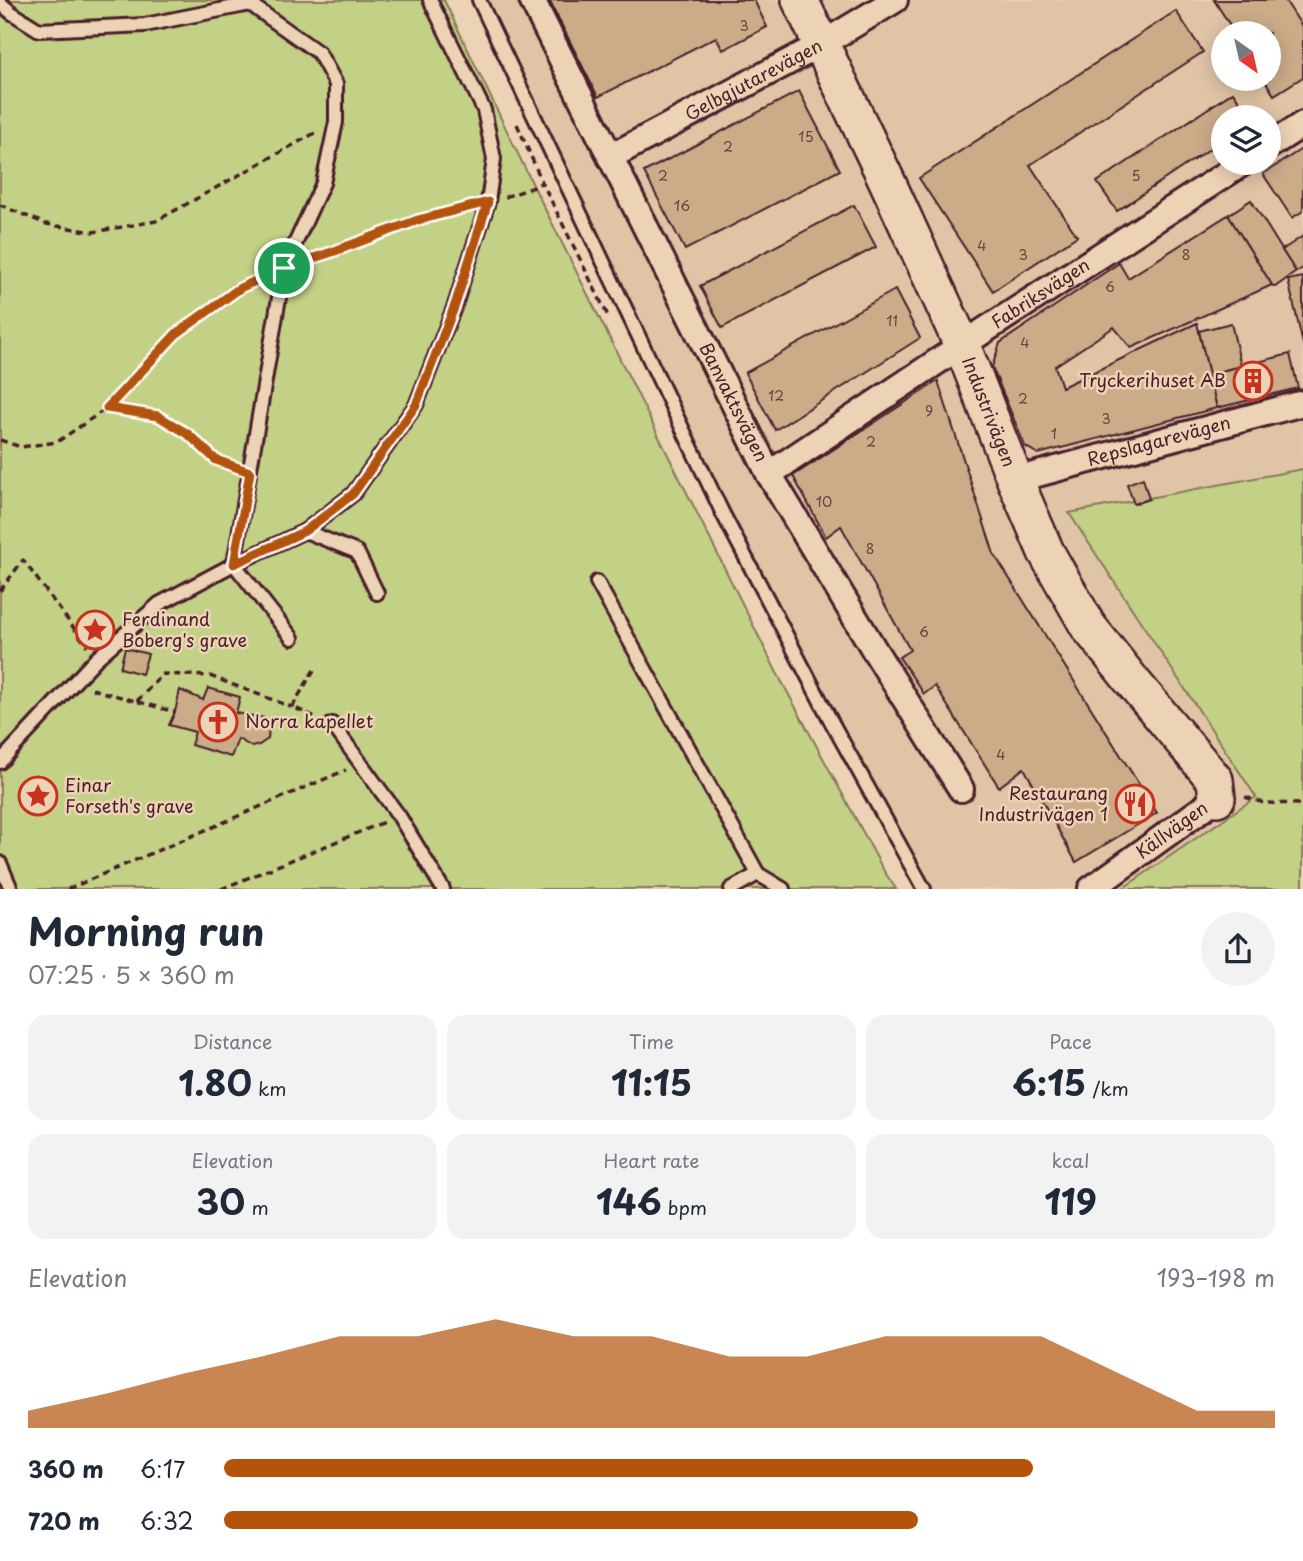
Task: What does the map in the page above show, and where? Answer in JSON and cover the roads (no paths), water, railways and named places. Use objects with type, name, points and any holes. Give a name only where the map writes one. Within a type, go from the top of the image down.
[{"type":"street","name":"Banvaktsvägen","points":[[532,0],[769,474],[961,789]]},
{"type":"street","name":"Industrivägen","points":[[800,0],[962,345],[1046,552],[1088,626],[1215,780],[1217,793]]},
{"type":"street","name":"Gelbgjutarevägen","points":[[610,157],[821,44],[895,0]]},
{"type":"street","points":[[1281,138],[1303,124]]},
{"type":"street","name":"Fabriksvägen","points":[[769,474],[1224,175]]},
{"type":"street","name":"Repslagarevägen","points":[[1015,480],[1303,404]]},
{"type":"street","name":"Källvägen","points":[[1091,889],[1217,793]]},
{"type":"lane","points":[[0,762],[96,659],[159,604],[234,564],[305,531],[353,494],[416,405],[455,305],[488,202],[494,159],[484,110],[430,0]]},
{"type":"lane","points":[[479,0],[722,512],[831,721],[924,889]]},
{"type":"lane","points":[[0,3],[39,30],[145,25],[250,4],[319,53],[336,84],[336,122],[323,183],[284,268],[234,564],[292,638]]},
{"type":"lane","points":[[305,531],[357,552],[377,593]]},
{"type":"lane","points":[[597,582],[758,874],[783,889]]},
{"type":"lane","points":[[332,724],[399,816],[443,889]]},
{"type":"lane","points":[[0,863],[12,889]]},
{"type":"lane","points":[[731,889],[758,874]]},
{"type":"place","name":"Tryckerihuset AB","points":[[1253,381]]},
{"type":"place","name":"Ferdinand Boberg's grave","points":[[95,630]]},
{"type":"place","name":"Norra kapellet","points":[[218,722]]},
{"type":"place","name":"Einar Forseth's grave","points":[[38,796]]},
{"type":"place","name":"Restaurang Industrivägen 1","points":[[1135,804]]}]
